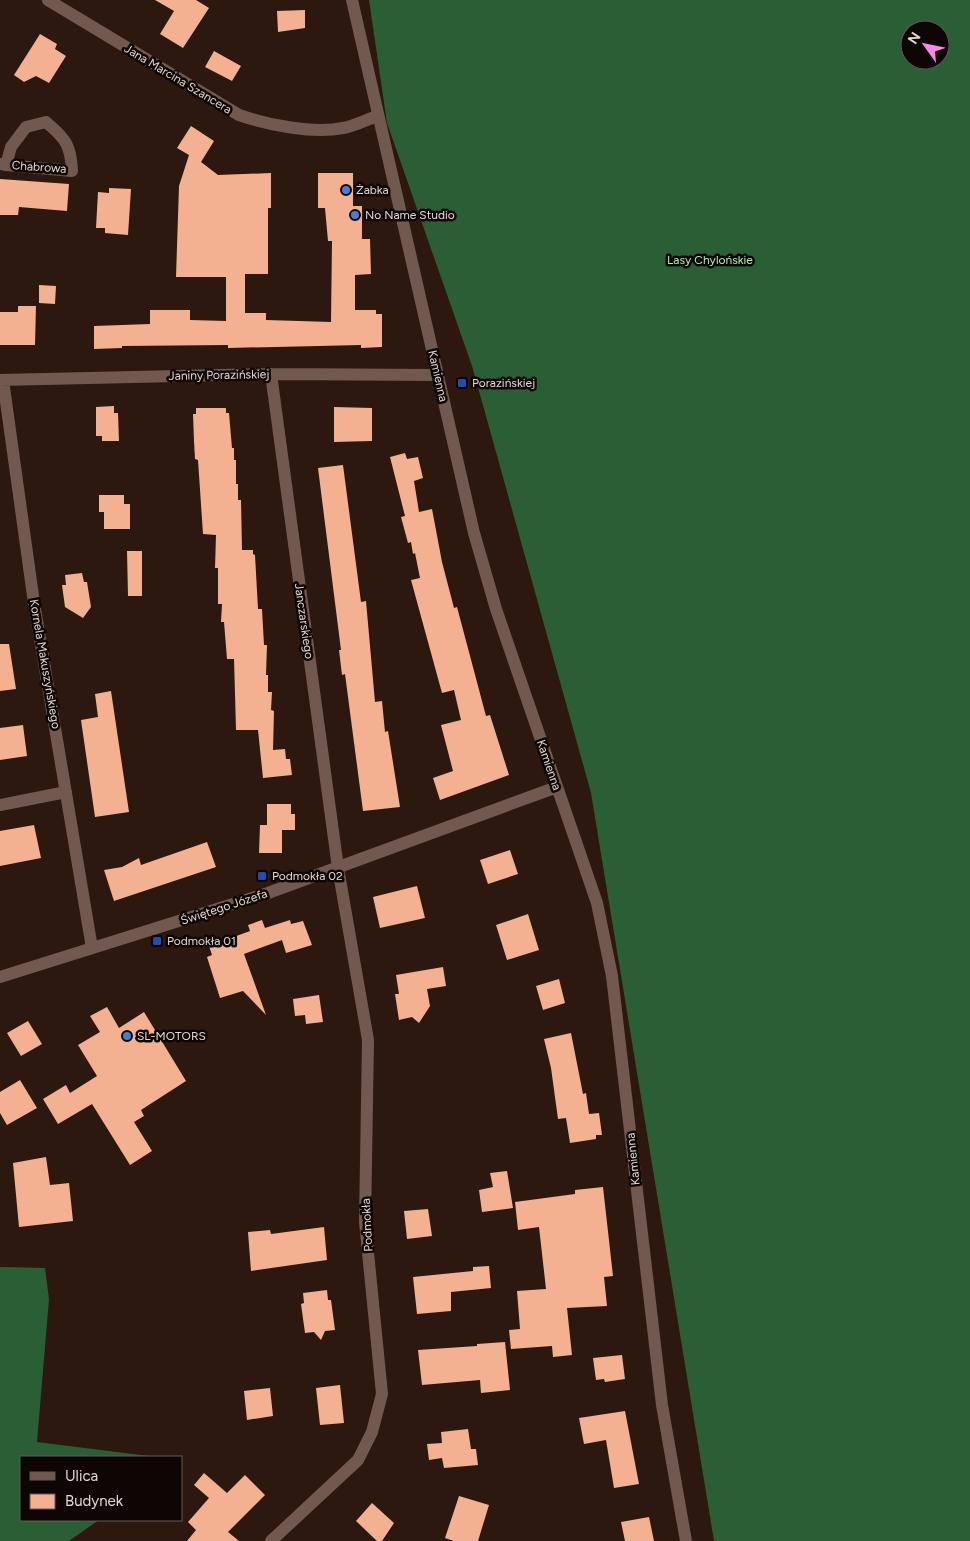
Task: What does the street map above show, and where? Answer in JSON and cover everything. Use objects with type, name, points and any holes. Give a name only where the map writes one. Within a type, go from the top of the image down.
[{"type":"street","name":"Jana Marcina Szancera","points":[[48,0],[239,115],[260,122],[326,130],[345,128],[377,116]]},
{"type":"street","name":"Kamienna","points":[[352,0],[377,116],[474,533],[496,609],[597,903],[612,976],[662,1405],[686,1541]]},
{"type":"street","name":"Chabrowa","points":[[46,122],[63,136],[71,153],[72,171],[3,165],[11,147],[26,127],[46,122]]},
{"type":"street","name":"Janiny Porazińskiej","points":[[2,380],[271,374],[437,375]]},
{"type":"street","name":"Janczarskiego","points":[[271,374],[338,868]]},
{"type":"street","name":"Kornela Makuszyńskiego","points":[[2,380],[34,603],[92,948]]},
{"type":"street","name":"Świętego Józefa","points":[[0,976],[268,893],[557,787]]},
{"type":"street","points":[[0,806],[66,792]]},
{"type":"street","name":"Podmokła","points":[[270,1541],[358,1460],[372,1432],[382,1394],[364,1222],[368,1040],[338,868]]},
{"type":"green space","name":"Lasy Chylońskie","points":[[369,0],[970,0],[970,1541],[714,1541],[591,793],[472,366],[387,123]]},
{"type":"green space","points":[[0,1267],[45,1268],[49,1299],[37,1442],[149,1456],[20,1456],[20,1521],[98,1521],[69,1541],[0,1541]]},
{"type":"building","points":[[155,0],[196,0],[209,8],[183,48],[160,34],[174,11]]},
{"type":"building","points":[[305,10],[305,28],[278,32],[277,11]]},
{"type":"building","points":[[40,34],[57,44],[55,49],[66,56],[49,83],[36,76],[24,82],[14,75]]},
{"type":"building","points":[[214,51],[241,66],[232,81],[205,67]]},
{"type":"building","points":[[191,126],[214,141],[201,162],[218,175],[271,173],[271,208],[268,208],[268,274],[245,274],[245,313],[266,313],[266,320],[331,322],[332,241],[328,241],[325,208],[318,208],[318,173],[353,173],[353,206],[362,206],[362,239],[370,239],[371,274],[355,275],[355,310],[376,310],[376,314],[382,314],[382,347],[361,348],[361,345],[228,348],[228,345],[122,346],[122,348],[94,349],[94,326],[150,324],[150,310],[190,310],[190,320],[226,321],[226,277],[176,277],[179,186],[189,155],[177,148]]},
{"type":"building","points":[[0,179],[69,184],[67,211],[19,207],[18,215],[0,215]]},
{"type":"building","points":[[109,188],[131,189],[128,235],[105,233],[105,228],[96,228],[98,192],[109,193]]},
{"type":"building","points":[[39,285],[56,286],[55,304],[39,303]]},
{"type":"building","points":[[18,306],[36,306],[35,345],[0,345],[0,312],[18,312]]},
{"type":"building","points":[[114,406],[114,413],[118,413],[119,441],[102,441],[102,436],[96,436],[96,407]]},
{"type":"building","points":[[334,407],[372,408],[372,441],[334,442]]},
{"type":"building","points":[[196,408],[226,408],[226,413],[229,413],[232,448],[234,448],[234,460],[236,460],[238,500],[241,500],[242,550],[253,550],[255,555],[258,609],[262,609],[264,645],[267,645],[266,675],[268,675],[268,692],[272,692],[271,710],[274,711],[273,750],[285,749],[286,759],[290,759],[292,775],[263,778],[258,730],[236,730],[234,659],[227,659],[224,622],[221,622],[222,604],[218,604],[218,568],[215,568],[216,535],[203,534],[198,460],[195,459],[194,441],[193,414],[196,414]]},
{"type":"building","points":[[405,453],[407,459],[418,457],[423,478],[414,481],[419,512],[432,509],[442,562],[454,608],[457,607],[486,716],[490,715],[509,775],[440,800],[433,778],[453,771],[441,725],[461,720],[454,690],[442,693],[411,580],[420,578],[415,553],[413,554],[411,542],[408,543],[401,517],[405,516],[390,457]]},
{"type":"building","points":[[343,465],[361,602],[366,601],[375,702],[382,701],[385,732],[388,731],[400,807],[363,811],[345,674],[342,675],[339,650],[341,650],[318,468]]},
{"type":"building","points":[[99,495],[124,495],[124,504],[130,504],[130,529],[104,529],[104,512],[99,512]]},
{"type":"building","points":[[127,551],[142,551],[142,596],[128,596]]},
{"type":"building","points":[[82,573],[84,582],[87,582],[91,607],[83,618],[65,607],[62,585],[66,585],[65,575]]},
{"type":"building","points":[[0,644],[9,644],[16,689],[0,691]]},
{"type":"building","points":[[111,691],[129,812],[95,817],[81,720],[98,717],[95,694]]},
{"type":"building","points":[[23,725],[27,756],[0,760],[0,728]]},
{"type":"building","points":[[267,804],[291,804],[291,814],[295,814],[295,830],[282,830],[282,853],[259,853],[260,825],[267,825]]},
{"type":"building","points":[[34,825],[41,858],[0,866],[0,831]]},
{"type":"building","points":[[207,842],[216,867],[114,901],[104,870],[122,867],[139,858],[141,865]]},
{"type":"building","points":[[510,850],[518,874],[488,884],[480,860]]},
{"type":"building","points":[[417,886],[425,918],[380,928],[373,897]]},
{"type":"building","points":[[528,914],[539,950],[507,960],[496,925]]},
{"type":"building","points":[[262,920],[265,928],[290,920],[291,924],[303,921],[312,945],[286,953],[282,940],[244,954],[266,1015],[243,991],[220,998],[207,957],[212,955],[209,946],[250,931],[248,925]]},
{"type":"building","points":[[443,967],[446,986],[427,989],[430,1006],[419,1023],[412,1017],[399,1020],[395,994],[399,994],[396,975]]},
{"type":"building","points":[[559,979],[565,1003],[543,1010],[536,986]]},
{"type":"building","points":[[319,995],[323,1022],[306,1024],[305,1015],[295,1016],[293,999]]},
{"type":"building","points":[[107,1007],[119,1028],[144,1012],[186,1081],[141,1110],[144,1116],[134,1122],[152,1151],[130,1165],[92,1104],[58,1124],[43,1099],[66,1085],[70,1093],[97,1076],[78,1045],[100,1032],[90,1016]]},
{"type":"building","points":[[28,1021],[42,1044],[21,1056],[7,1033]]},
{"type":"building","points":[[571,1033],[583,1094],[586,1093],[589,1114],[599,1113],[602,1135],[596,1135],[596,1139],[570,1143],[566,1118],[558,1119],[551,1068],[544,1039]]},
{"type":"building","points":[[20,1080],[37,1108],[7,1125],[0,1113],[0,1092]]},
{"type":"building","points":[[46,1157],[50,1185],[69,1183],[73,1221],[19,1227],[13,1163]]},
{"type":"building","points":[[507,1171],[513,1208],[482,1212],[479,1190],[493,1187],[490,1173]]},
{"type":"building","points":[[603,1187],[613,1276],[604,1277],[607,1306],[567,1308],[572,1355],[553,1357],[552,1346],[511,1349],[509,1330],[520,1329],[517,1291],[546,1289],[539,1227],[518,1230],[515,1202],[575,1194],[575,1190]]},
{"type":"building","points":[[428,1209],[432,1236],[407,1239],[404,1211]]},
{"type":"building","points":[[324,1227],[327,1260],[251,1271],[248,1232],[270,1230],[271,1234]]},
{"type":"building","points":[[489,1266],[491,1288],[451,1292],[451,1311],[417,1314],[413,1277],[473,1271],[473,1267]]},
{"type":"building","points":[[327,1290],[328,1300],[331,1300],[335,1330],[325,1331],[321,1340],[314,1332],[305,1333],[301,1304],[304,1303],[303,1293]]},
{"type":"building","points":[[505,1342],[510,1390],[481,1393],[480,1380],[422,1385],[418,1350]]},
{"type":"building","points":[[622,1355],[625,1379],[605,1382],[604,1379],[596,1380],[593,1358]]},
{"type":"building","points":[[340,1385],[344,1423],[320,1425],[316,1388]]},
{"type":"building","points":[[270,1388],[273,1416],[247,1420],[244,1391]]},
{"type":"building","points":[[625,1411],[639,1484],[614,1488],[606,1440],[584,1444],[579,1418]]},
{"type":"building","points":[[468,1429],[471,1449],[476,1449],[478,1465],[444,1468],[442,1458],[429,1460],[427,1444],[442,1443],[441,1432]]},
{"type":"building","points":[[204,1473],[227,1493],[245,1475],[265,1495],[228,1532],[239,1541],[187,1541],[196,1530],[188,1522],[209,1498],[194,1485]]},
{"type":"building","points":[[459,1496],[489,1505],[478,1541],[454,1541],[445,1538]]},
{"type":"building","points":[[372,1503],[394,1523],[382,1541],[377,1541],[356,1521]]},
{"type":"building","points":[[649,1517],[654,1541],[625,1541],[621,1522]]},
{"type":"place","name":"Żabka","points":[[346,190]]},
{"type":"place","name":"No Name Studio","points":[[355,215]]},
{"type":"place","name":"Porazińskiej","points":[[462,383]]},
{"type":"place","name":"Podmokła 02","points":[[262,876]]},
{"type":"place","name":"Podmokła 01","points":[[157,941]]},
{"type":"place","name":"SL-MOTORS","points":[[127,1036]]}]
